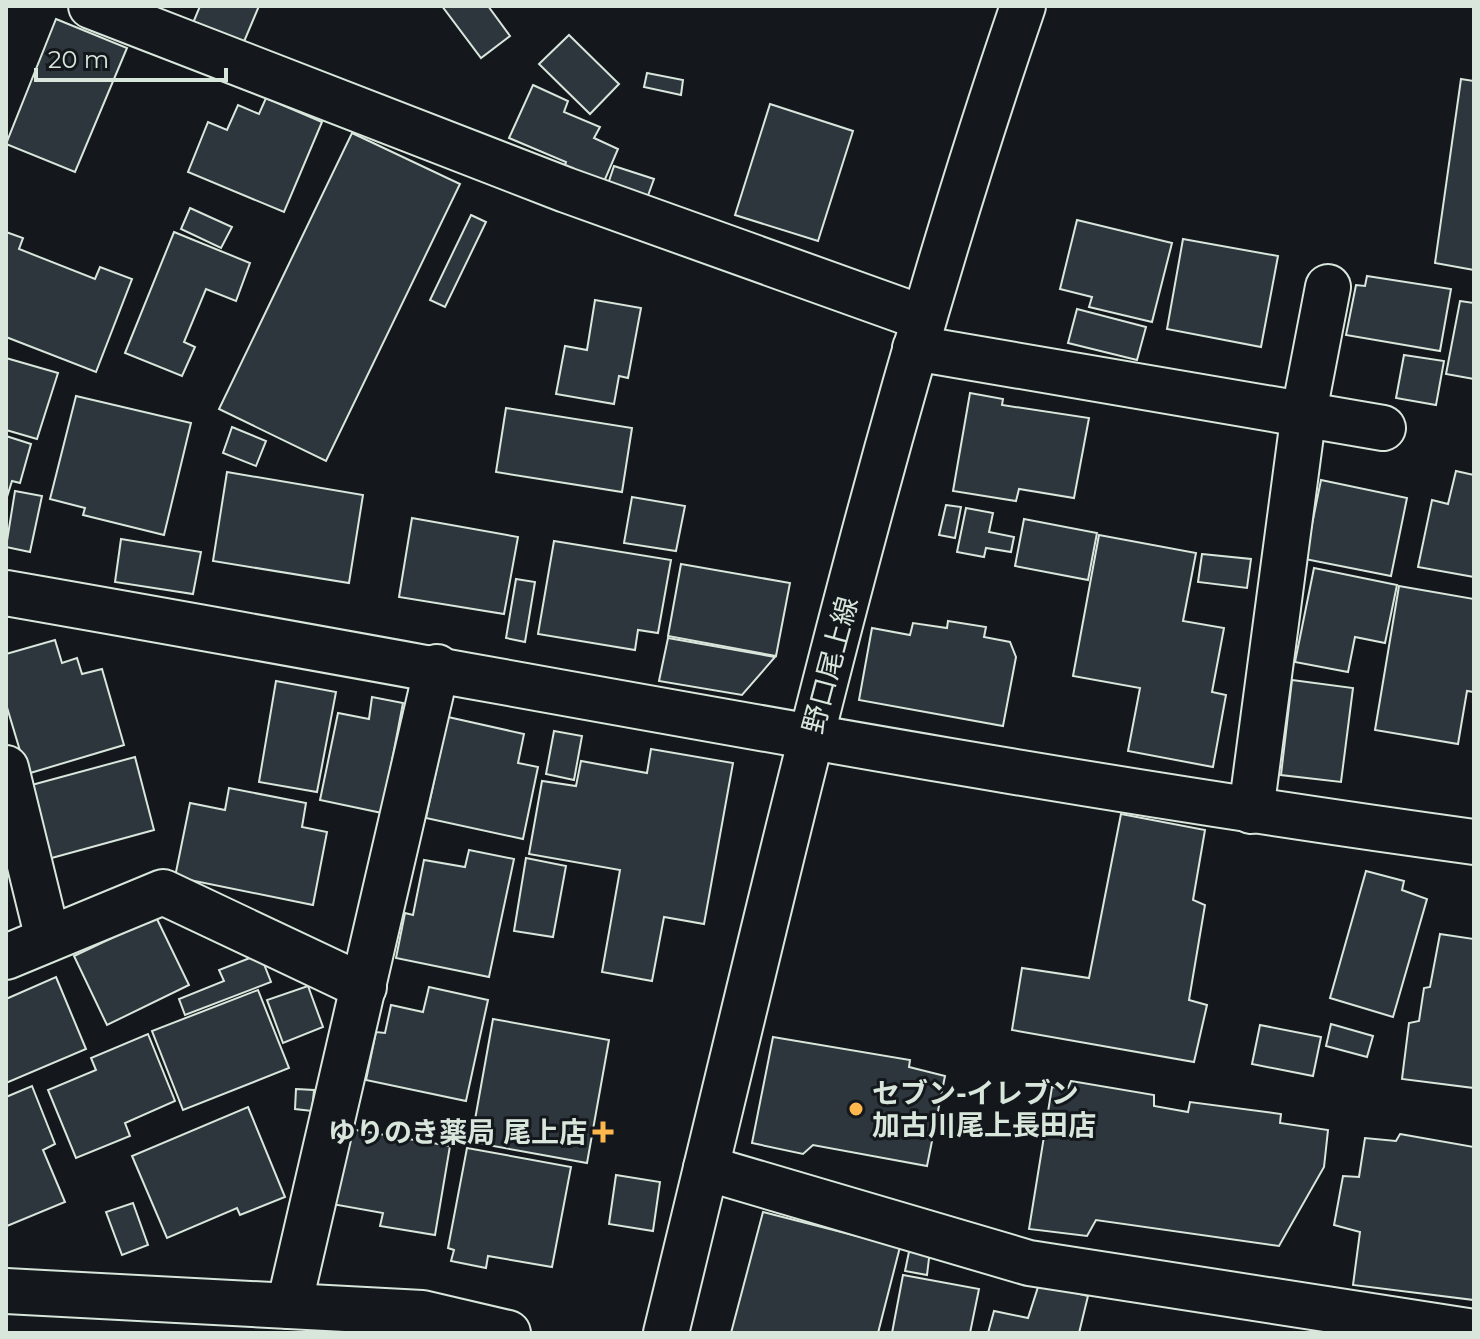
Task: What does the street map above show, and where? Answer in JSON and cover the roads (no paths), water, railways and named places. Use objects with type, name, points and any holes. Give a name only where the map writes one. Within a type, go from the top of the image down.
[{"type":"street","points":[[91,6],[566,190],[919,333],[1383,428]]},
{"type":"street","name":"野口尾上線","points":[[666,1333],[810,739],[919,333],[1023,6]]},
{"type":"street","points":[[1251,811],[1304,412],[1328,287]]},
{"type":"street","points":[[6,593],[437,667],[810,739],[1251,811],[1474,842]]},
{"type":"street","points":[[289,1306],[437,667]]},
{"type":"street","points":[[6,768],[48,939]]},
{"type":"street","points":[[6,957],[163,892],[364,987]]},
{"type":"street","points":[[706,1168],[1029,1263],[1474,1332]]},
{"type":"street","points":[[6,1291],[422,1313],[508,1333]]},
{"type":"place","name":"セブン-イレブン 加古川尾上長田店","points":[[856,1109]]},
{"type":"place","name":"ゆりのき薬局 尾上店","points":[[603,1132]]}]
